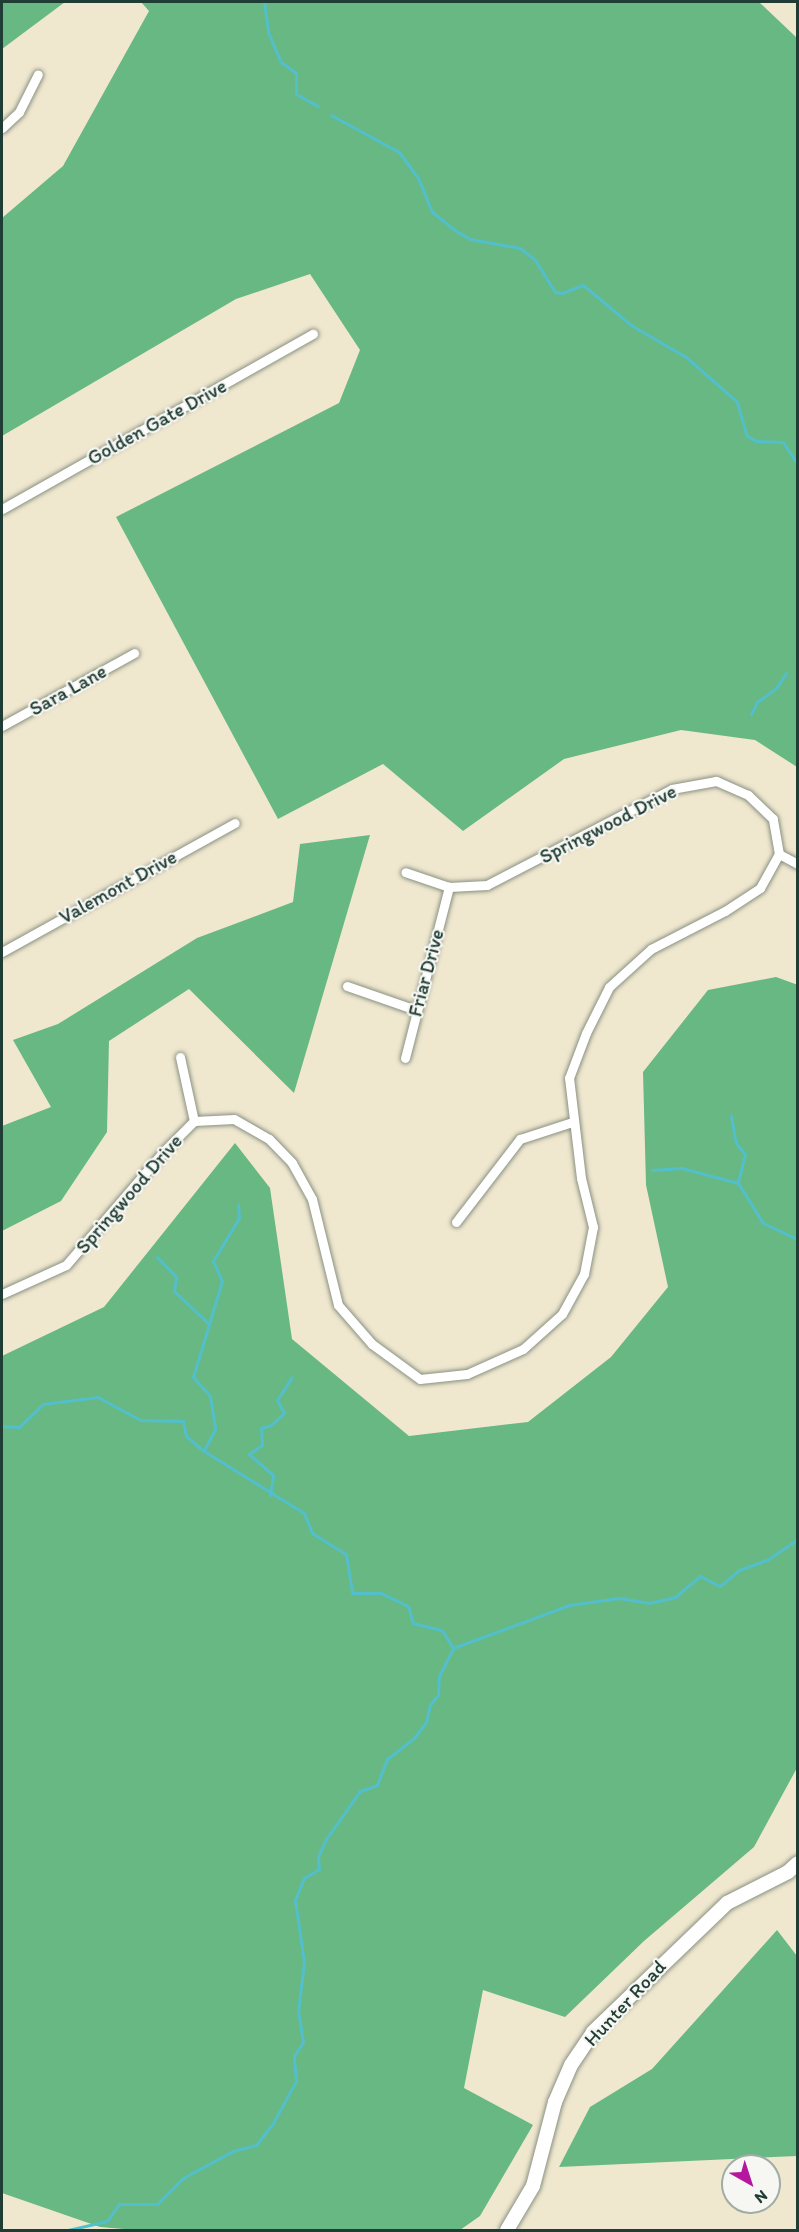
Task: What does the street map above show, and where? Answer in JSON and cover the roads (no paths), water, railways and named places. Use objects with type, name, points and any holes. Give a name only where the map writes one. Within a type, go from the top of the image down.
[{"type":"street","points":[[2,128],[19,112],[38,74]]},
{"type":"street","name":"Golden Gate Drive","points":[[2,509],[313,334]]},
{"type":"street","name":"Sara Lane","points":[[2,726],[134,653]]},
{"type":"street","name":"Springwood Drive","points":[[2,1294],[66,1265],[164,1151],[194,1121],[234,1119],[269,1138],[292,1163],[312,1199],[338,1305],[372,1344],[420,1379],[467,1374],[523,1349],[562,1314],[584,1274],[593,1227],[572,1122],[569,1078],[586,1033],[609,987],[651,949],[725,911],[760,888],[779,854],[773,819],[748,795],[716,781],[672,789],[487,885],[449,887],[405,872]]},
{"type":"street","name":"Valemont Drive","points":[[2,952],[235,823]]},
{"type":"street","points":[[779,854],[798,864]]},
{"type":"street","name":"Friar Drive","points":[[405,1058],[449,887]]},
{"type":"street","points":[[347,986],[416,1010]]},
{"type":"street","points":[[180,1057],[194,1121]]},
{"type":"street","points":[[456,1222],[520,1139],[572,1122]]},
{"type":"street","name":"Hunter Road","points":[[507,2230],[533,2186],[555,2102],[571,2065],[593,2032],[727,1903],[788,1872],[798,1863]]},
{"type":"waterway","points":[[264,2],[268,32],[281,62],[296,73],[296,94],[318,106]]},
{"type":"waterway","points":[[331,115],[399,152],[419,180],[432,212],[458,232],[470,239],[520,248],[535,260],[555,292],[562,293],[583,285],[631,325],[686,357],[737,402],[747,436],[756,441],[783,442],[798,465]]},
{"type":"waterway","points":[[751,714],[757,702],[776,688],[786,673]]},
{"type":"waterway","points":[[731,1116],[736,1143],[745,1154],[738,1183],[763,1223],[798,1239]]},
{"type":"waterway","points":[[652,1170],[682,1168],[738,1183]]},
{"type":"waterway","points":[[238,1204],[239,1218],[213,1261],[222,1281],[193,1377],[210,1396],[215,1429],[204,1451],[304,1513],[312,1533],[346,1554],[352,1593],[381,1593],[408,1606],[413,1623],[442,1630],[453,1648]]},
{"type":"waterway","points":[[157,1257],[176,1277],[174,1291],[209,1324]]},
{"type":"waterway","points":[[270,1495],[273,1475],[249,1454],[262,1445],[261,1428],[271,1425],[284,1413],[277,1400],[292,1377]]},
{"type":"waterway","points":[[2,1426],[19,1427],[43,1404],[98,1397],[140,1420],[183,1421],[186,1436],[204,1451]]},
{"type":"waterway","points":[[68,2230],[107,2221],[119,2204],[157,2204],[183,2178],[233,2151],[256,2145],[273,2123],[296,2081],[294,2056],[303,2042],[298,2012],[304,1962],[295,1900],[304,1878],[319,1869],[318,1857],[326,1839],[360,1791],[377,1785],[387,1759],[414,1738],[426,1722],[430,1705],[438,1695],[439,1676],[453,1648],[569,1605],[619,1598],[649,1603],[675,1597],[700,1576],[720,1586],[739,1570],[767,1560],[798,1539]]}]
